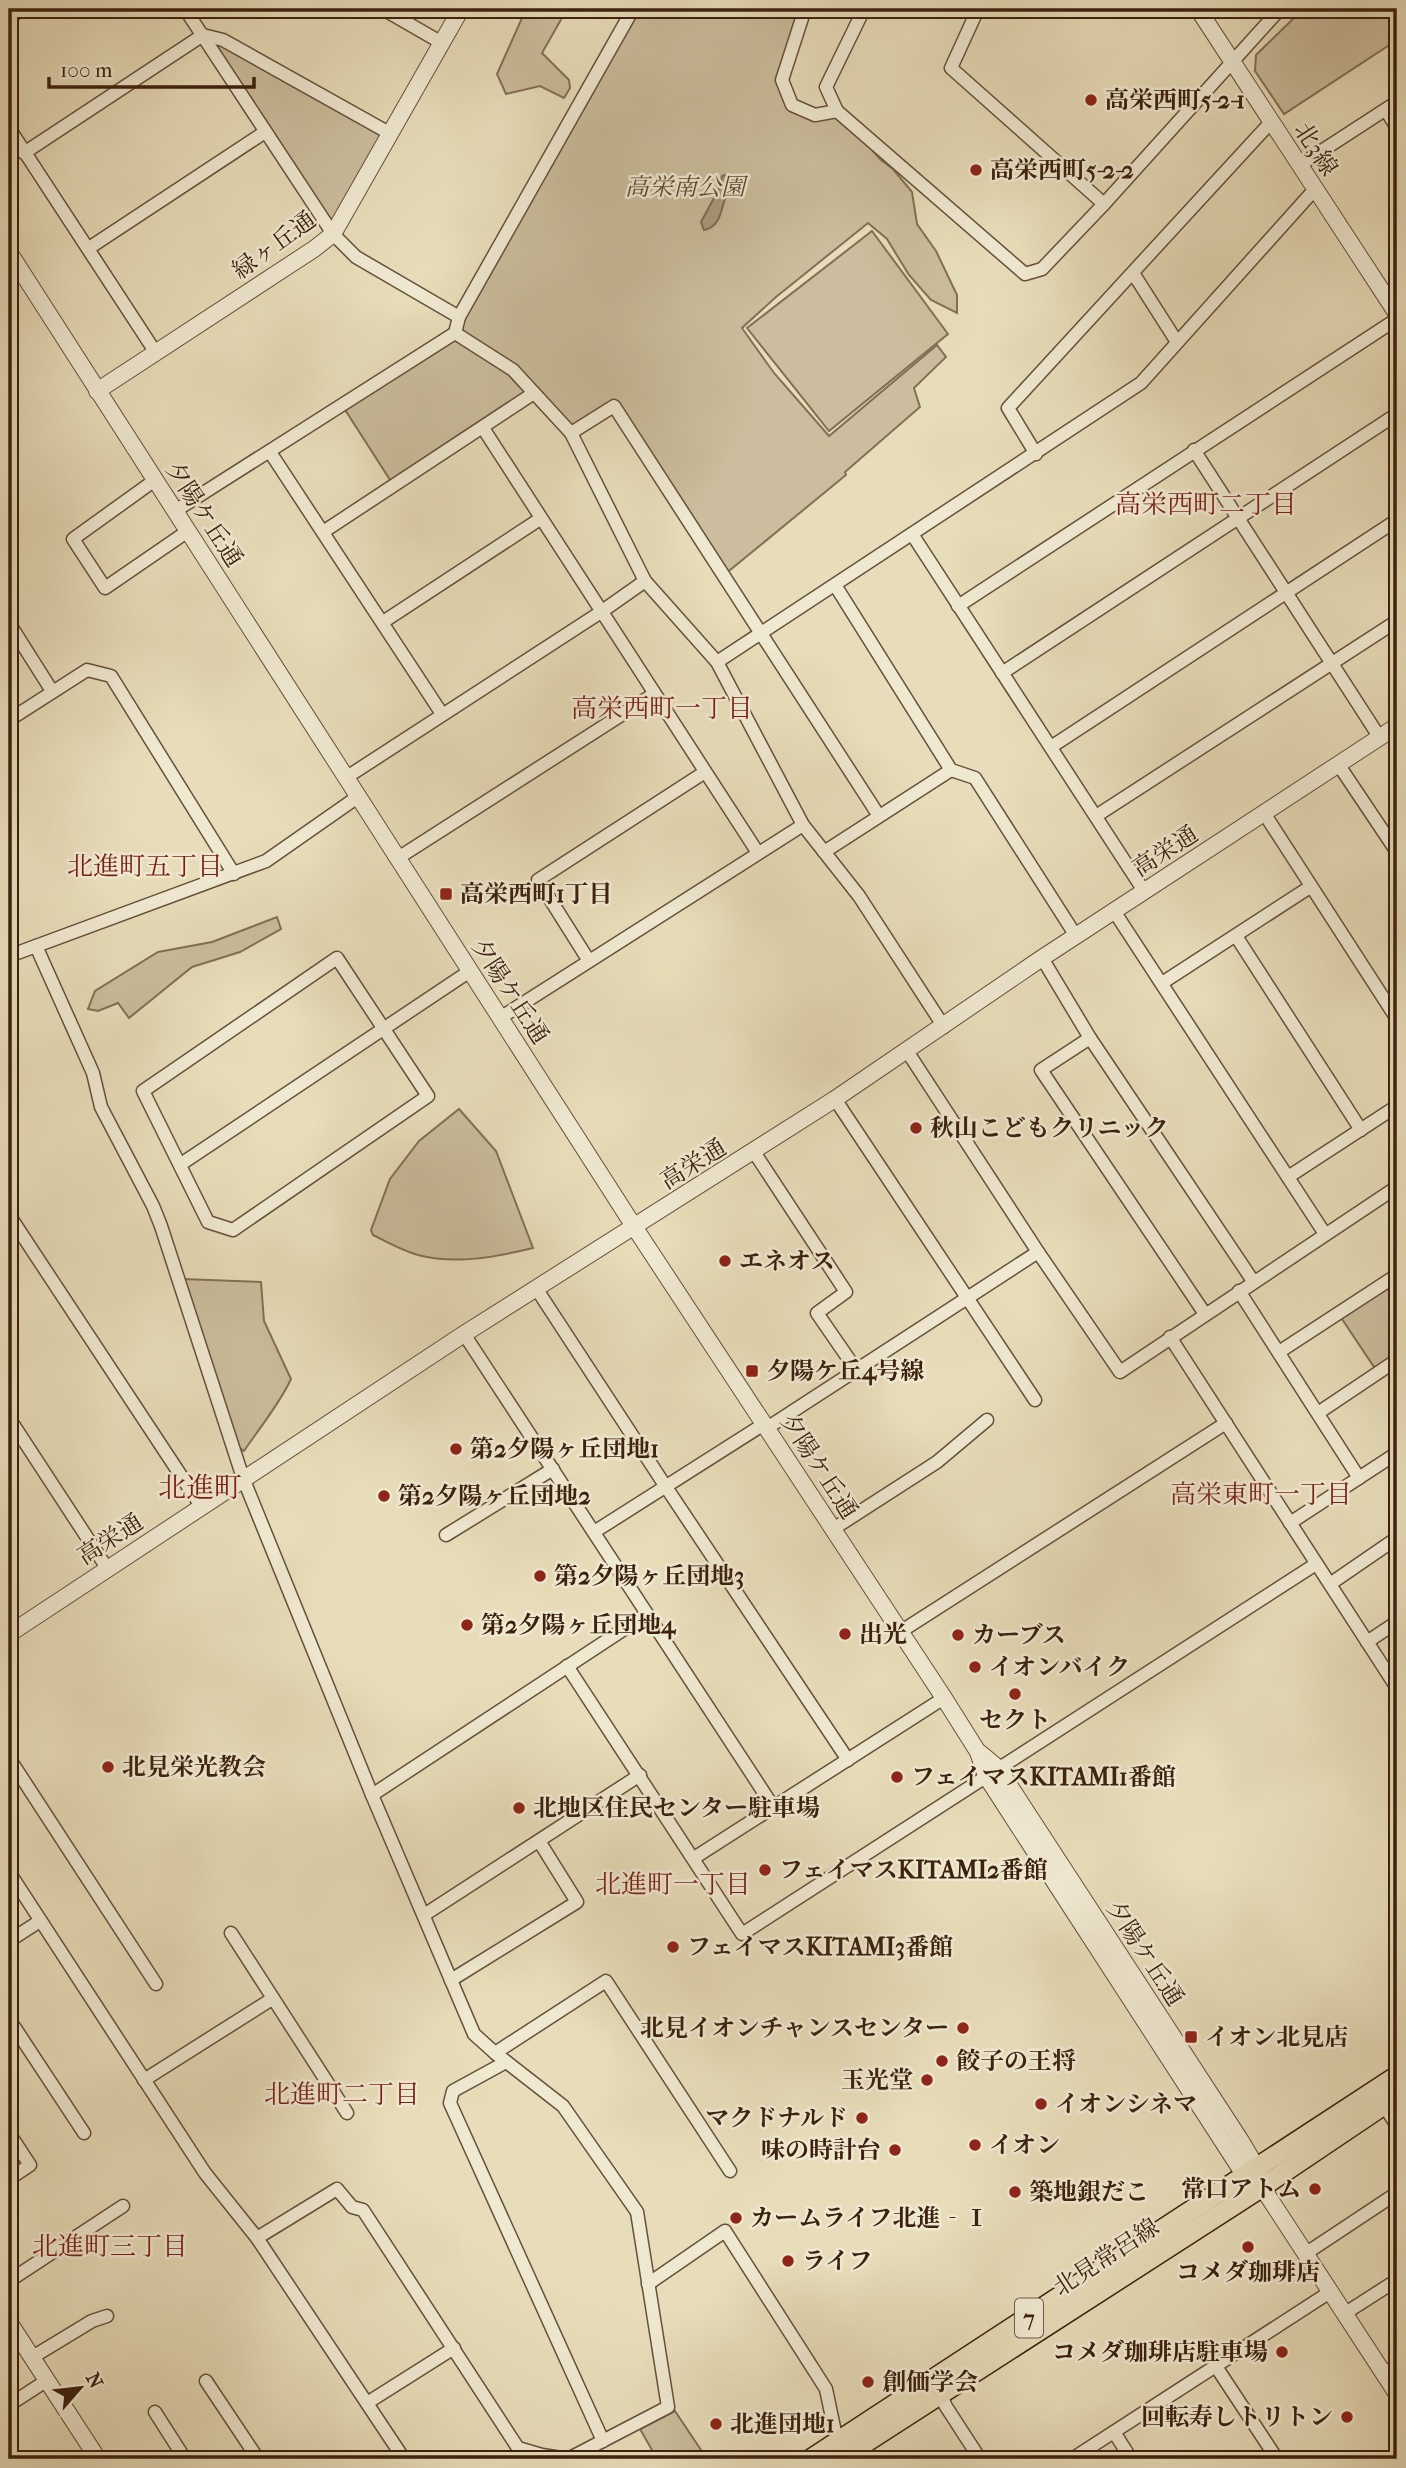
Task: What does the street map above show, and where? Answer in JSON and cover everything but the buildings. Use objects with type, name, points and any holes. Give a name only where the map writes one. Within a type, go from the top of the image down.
[{"type":"main road","name":"北見常呂線","points":[[811,2459],[842,2452],[1255,2177],[1386,2097],[1397,2077]]},
{"type":"street","points":[[9,18],[22,9]]},
{"type":"street","points":[[185,9],[333,234],[356,257],[460,317]]},
{"type":"street","points":[[383,9],[442,43]]},
{"type":"street","name":"緑ヶ丘通","points":[[97,391],[333,234],[461,9]]},
{"type":"street","points":[[175,511],[455,333],[460,317],[633,9]]},
{"type":"street","points":[[805,9],[782,80],[792,105],[815,115],[837,111]]},
{"type":"street","points":[[864,9],[827,87],[837,111],[1026,274],[1042,269],[1280,9]]},
{"type":"street","points":[[978,9],[951,68],[1104,204]]},
{"type":"street","name":"北3線","points":[[1198,9],[1397,314]]},
{"type":"street","points":[[24,153],[203,35],[223,40],[391,134]]},
{"type":"street","points":[[1300,165],[1397,102]]},
{"type":"street","points":[[1386,110],[1397,128]]},
{"type":"street","points":[[1036,453],[1008,408],[1271,122]]},
{"type":"street","points":[[9,128],[156,353]]},
{"type":"street","points":[[89,248],[265,132]]},
{"type":"street","points":[[717,662],[1141,383],[1315,189]]},
{"type":"street","name":"夕陽ケ丘通","points":[[9,252],[635,1228],[1330,2292],[1390,2369],[1397,2394]]},
{"type":"street","points":[[1133,273],[1177,342]]},
{"type":"street","points":[[958,606],[1397,319]]},
{"type":"street","points":[[455,333],[513,370],[571,432],[645,581],[717,662],[803,825],[859,896],[944,1027]]},
{"type":"street","points":[[323,532],[534,393]]},
{"type":"street","points":[[571,432],[614,406],[879,816]]},
{"type":"street","points":[[1002,673],[1397,414]]},
{"type":"street","points":[[483,428],[758,853]]},
{"type":"street","points":[[1194,450],[1380,738]]},
{"type":"street","points":[[270,452],[442,714]]},
{"type":"street","points":[[155,480],[73,538],[105,588],[188,531]]},
{"type":"street","points":[[383,622],[540,519]]},
{"type":"street","points":[[1051,747],[1397,520]]},
{"type":"street","points":[[912,534],[1144,891]]},
{"type":"street","points":[[347,777],[645,581]]},
{"type":"street","points":[[835,585],[951,769],[975,778],[1076,936]]},
{"type":"street","points":[[1096,816],[1397,621]]},
{"type":"street","points":[[9,623],[52,691]]},
{"type":"street","points":[[9,720],[87,670],[111,676],[234,874]]},
{"type":"street","points":[[398,858],[654,694]]},
{"type":"street","name":"高栄通","points":[[9,1634],[464,1334],[754,1152],[944,1027],[1042,958],[1397,726]]},
{"type":"street","points":[[1338,764],[1397,851]]},
{"type":"street","points":[[824,852],[951,769]]},
{"type":"street","points":[[589,961],[538,880],[705,772]]},
{"type":"street","points":[[9,956],[266,861],[359,796]]},
{"type":"street","points":[[1264,813],[1397,1019]]},
{"type":"street","points":[[500,1018],[803,825]]},
{"type":"street","points":[[1162,983],[1310,887]]},
{"type":"street","points":[[1114,911],[1325,1234]]},
{"type":"street","points":[[1236,936],[1361,1130]]},
{"type":"street","points":[[36,946],[93,1073],[101,1107],[162,1226],[243,1478],[372,1795],[474,2034],[563,2106],[637,2212],[668,2407],[568,2459],[518,2448],[363,2210],[352,2207],[337,2189],[257,2238]]},
{"type":"street","points":[[337,958],[384,1028],[428,1096],[233,1230],[208,1222],[143,1091],[337,958]]},
{"type":"street","points":[[1042,958],[1090,1038],[1253,1281]]},
{"type":"street","points":[[181,1164],[470,971]]},
{"type":"street","points":[[1090,1038],[1041,1070],[1205,1314]]},
{"type":"street","points":[[907,1051],[1120,1372],[1397,1187]]},
{"type":"street","points":[[835,1099],[1035,1400]]},
{"type":"street","points":[[1287,1177],[1397,1106]]},
{"type":"street","points":[[754,1152],[846,1292],[817,1312],[857,1371]]},
{"type":"street","points":[[9,1215],[201,1506]]},
{"type":"street","points":[[594,1532],[857,1371],[1038,1252]]},
{"type":"street","points":[[1279,1352],[1397,1275]]},
{"type":"street","points":[[536,1288],[848,1760]]},
{"type":"street","points":[[1239,1291],[1359,1478]]},
{"type":"street","points":[[464,1334],[775,1808]]},
{"type":"street","points":[[1170,1338],[1397,1688]]},
{"type":"street","points":[[1318,1413],[1397,1360]]},
{"type":"street","points":[[9,1418],[107,1568]]},
{"type":"street","points":[[833,1529],[937,1462],[987,1420]]},
{"type":"street","points":[[900,1632],[1226,1423]]},
{"type":"street","points":[[1290,1523],[1397,1453]]},
{"type":"street","points":[[446,1535],[553,1469]]},
{"type":"street","points":[[1329,1584],[1397,1538]]},
{"type":"street","points":[[567,1666],[742,1934],[1316,1564]]},
{"type":"street","points":[[372,1795],[647,1614]]},
{"type":"street","points":[[1367,1642],[1397,1622]]},
{"type":"street","points":[[694,1858],[944,1698]]},
{"type":"street","points":[[9,1758],[156,1984]]},
{"type":"street","points":[[424,1915],[640,1775]]},
{"type":"street","points":[[451,1980],[577,1902],[539,1841]]},
{"type":"street","points":[[9,1872],[205,2173],[257,2238],[404,2459]]},
{"type":"street","points":[[9,1941],[40,1921]]},
{"type":"street","points":[[231,1933],[347,2113]]},
{"type":"street","points":[[603,2441],[450,2103],[453,2091],[606,1981],[730,2171]]},
{"type":"street","points":[[144,2080],[272,1998]]},
{"type":"street","points":[[9,2019],[84,2133]]},
{"type":"street","points":[[1386,2097],[1397,2126]]},
{"type":"street","points":[[9,2133],[30,2165],[9,2179]]},
{"type":"street","points":[[1305,2254],[1397,2193]]},
{"type":"street","points":[[9,2281],[123,2206]]},
{"type":"street","points":[[648,2284],[725,2231],[826,2389],[842,2452]]},
{"type":"street","points":[[1345,2314],[1397,2280]]},
{"type":"street","points":[[1072,2459],[1330,2292]]},
{"type":"street","points":[[31,2358],[92,2321],[107,2316]]},
{"type":"street","points":[[9,2322],[98,2459]]},
{"type":"street","points":[[368,2403],[454,2348]]},
{"type":"street","points":[[1215,2365],[1277,2459]]},
{"type":"street","points":[[9,2405],[47,2381]]},
{"type":"street","points":[[206,2381],[258,2459]]},
{"type":"street","points":[[939,2385],[945,2405],[980,2459]]},
{"type":"street","points":[[155,2412],[185,2459]]},
{"type":"street","points":[[1114,2432],[1131,2459]]},
{"type":"green space","points":[[526,9],[567,9],[542,53],[569,80],[570,88],[564,98],[540,86],[506,94],[497,74]]},
{"type":"green space","name":"高栄南公園","points":[[633,9],[805,9],[782,80],[796,107],[837,111],[881,160],[893,169],[912,192],[917,224],[936,251],[957,295],[957,313],[931,300],[909,275],[887,239],[868,223],[742,328],[774,373],[829,436],[937,345],[946,357],[914,388],[920,407],[845,472],[846,475],[724,575],[614,406],[571,433],[534,393],[394,486],[342,405],[455,333]]},
{"type":"green space","points":[[1303,9],[1397,9],[1397,40],[1284,114],[1255,71],[1256,55]]},
{"type":"green space","points":[[203,35],[391,134],[333,234]]},
{"type":"green space","points":[[872,231],[948,334],[829,431],[747,328]]},
{"type":"green space","points":[[277,917],[281,929],[240,952],[192,967],[129,1018],[118,1003],[98,1011],[88,1009],[95,991],[158,952],[212,942]]},
{"type":"green space","points":[[459,1109],[496,1151],[533,1248],[461,1260],[432,1258],[412,1253],[373,1235],[371,1230],[390,1179],[419,1141]]},
{"type":"green space","points":[[1397,1275],[1397,1360],[1378,1373],[1338,1313]]},
{"type":"green space","points":[[182,1279],[261,1282],[264,1321],[291,1379],[244,1451],[236,1445]]},
{"type":"green space","points":[[675,2411],[707,2459],[657,2459],[640,2429]]},
{"type":"shaded area","points":[[725,175],[731,185],[719,218],[711,228],[704,230],[701,222],[720,187],[722,176]]},
{"type":"place","name":"高栄西町5-2-1","points":[[1091,100]]},
{"type":"place","name":"高栄西町5-2-2","points":[[976,170]]},
{"type":"place","name":"高栄西町1丁目","points":[[446,894]]},
{"type":"place","name":"秋山こどもクリニック","points":[[916,1128]]},
{"type":"place","name":"エネオス","points":[[725,1261]]},
{"type":"place","name":"夕陽ケ丘4号線","points":[[752,1371]]},
{"type":"place","name":"第2夕陽ヶ丘団地1","points":[[456,1449]]},
{"type":"place","name":"第2夕陽ヶ丘団地2","points":[[384,1496]]},
{"type":"place","name":"第2夕陽ヶ丘団地3","points":[[540,1576]]},
{"type":"place","name":"第2夕陽ヶ丘団地4","points":[[467,1625]]},
{"type":"place","name":"出光","points":[[845,1634]]},
{"type":"place","name":"カーブス","points":[[958,1635]]},
{"type":"place","name":"イオンバイク","points":[[975,1667]]},
{"type":"place","name":"セクト","points":[[1015,1694]]},
{"type":"place","name":"北見栄光教会","points":[[108,1767]]},
{"type":"place","name":"フェイマスKITAMI1番館","points":[[897,1777]]},
{"type":"place","name":"北地区住民センター駐車場","points":[[519,1808]]},
{"type":"place","name":"フェイマスKITAMI2番館","points":[[765,1870]]},
{"type":"place","name":"フェイマスKITAMI3番館","points":[[673,1947]]},
{"type":"place","name":"北見イオンチャンスセンター","points":[[963,2028]]},
{"type":"place","name":"イオン北見店","points":[[1191,2037]]},
{"type":"place","name":"餃子の王将","points":[[942,2061]]},
{"type":"place","name":"玉光堂","points":[[927,2080]]},
{"type":"place","name":"イオンシネマ","points":[[1041,2104]]},
{"type":"place","name":"マクドナルド","points":[[862,2118]]},
{"type":"place","name":"イオン","points":[[975,2145]]},
{"type":"place","name":"味の時計台","points":[[895,2150]]},
{"type":"place","name":"常口アトム","points":[[1315,2189]]},
{"type":"place","name":"築地銀だこ","points":[[1015,2192]]},
{"type":"place","name":"カームライフ北進‐Ⅰ","points":[[736,2218]]},
{"type":"place","name":"コメダ珈琲店","points":[[1248,2247]]},
{"type":"place","name":"ライフ","points":[[788,2261]]},
{"type":"place","name":"コメダ珈琲店駐車場","points":[[1282,2352]]},
{"type":"place","name":"創価学会","points":[[868,2382]]},
{"type":"place","name":"回転寿しトリトン","points":[[1347,2417]]},
{"type":"place","name":"北進団地1","points":[[716,2424]]},
{"type":"district","name":"高栄西町二丁目","points":[[1206,504]]},
{"type":"district","name":"高栄西町一丁目","points":[[662,708]]},
{"type":"district","name":"北進町五丁目","points":[[145,866]]},
{"type":"district","name":"北進町","points":[[200,1487]]},
{"type":"district","name":"高栄東町一丁目","points":[[1261,1494]]},
{"type":"district","name":"北進町一丁目","points":[[673,1884]]},
{"type":"district","name":"北進町二丁目","points":[[342,2094]]},
{"type":"district","name":"北進町三丁目","points":[[110,2246]]}]
